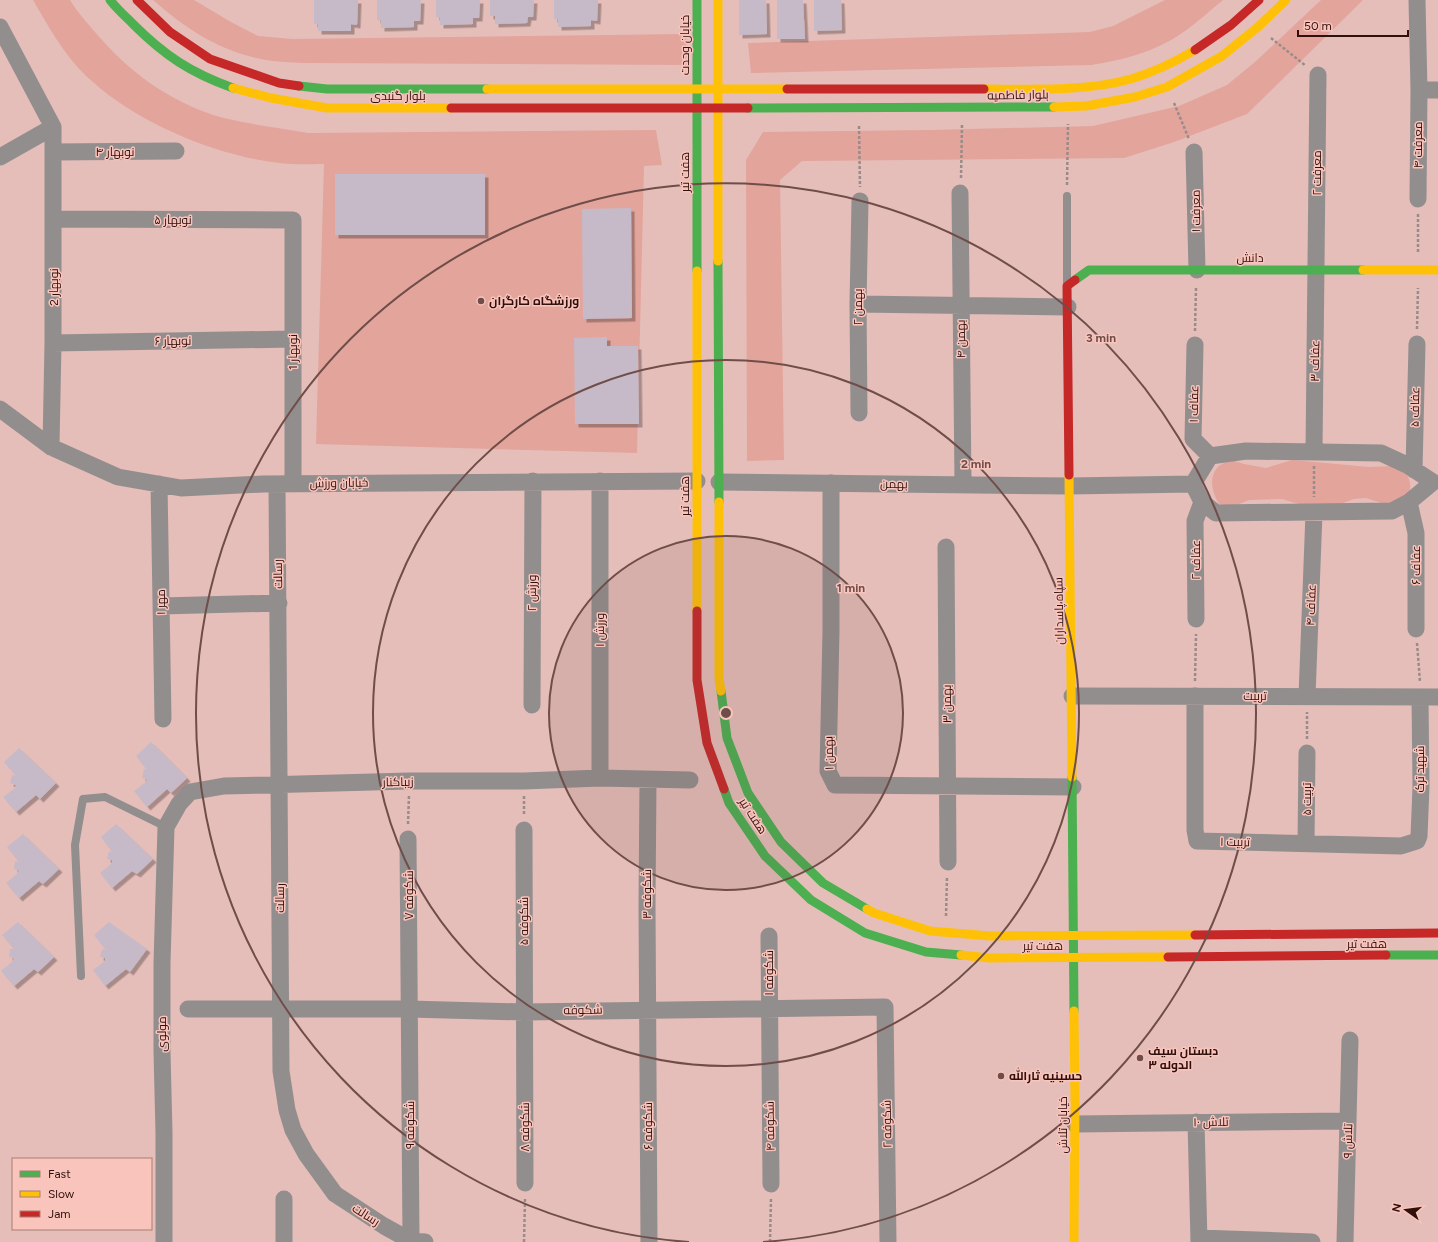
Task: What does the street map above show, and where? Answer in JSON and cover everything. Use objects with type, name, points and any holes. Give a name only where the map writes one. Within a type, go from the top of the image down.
[{"type":"main road","name":"بلوار گنبدی","points":[[110,0],[156,47],[182,65],[213,81],[282,101],[327,108],[718,108]]},
{"type":"main road","name":"بلوار گنبدی","points":[[137,0],[170,32],[210,59],[279,83],[327,89],[718,89]]},
{"type":"main road","name":"خیابان وحدت","points":[[697,0],[697,89]]},
{"type":"main road","points":[[718,0],[718,89]]},
{"type":"main road","name":"بلوار فاطمیه","points":[[718,89],[1034,89],[1084,87],[1130,79],[1174,62],[1211,40],[1259,0]]},
{"type":"main road","name":"بلوار فاطمیه","points":[[718,108],[963,108],[1086,106],[1135,97],[1167,87],[1222,56],[1258,27],[1286,0]]},
{"type":"main road","name":"هفت تیر","points":[[697,89],[698,680],[707,743],[729,803],[764,856],[811,900],[865,933],[926,952],[988,958],[1438,955]]},
{"type":"main road","name":"هفت تیر","points":[[718,89],[719,679],[727,738],[748,793],[781,842],[824,883],[874,913],[930,931],[990,936],[1438,933]]},
{"type":"main road","name":"دانش","points":[[1067,286],[1089,270],[1438,270]]},
{"type":"main road","name":"سپاه پاسداران","points":[[1067,286],[1074,936]]},
{"type":"main road","name":"خیابان تلاش","points":[[1074,936],[1074,1242]]},
{"type":"street","name":"معرفت ۴","points":[[1417,0],[1419,90],[1418,199]]},
{"type":"street","points":[[0,27],[54,127],[0,157]]},
{"type":"street","name":"معرفت ۲","points":[[1317,271],[1318,75]]},
{"type":"street","points":[[1419,90],[1438,90]]},
{"type":"street","name":"نوبهار 2","points":[[52,446],[54,127]]},
{"type":"street","name":"نوبهار ۴","points":[[54,152],[176,152]]},
{"type":"street","name":"معرفت ۱","points":[[1194,152],[1197,270]]},
{"type":"street","name":"بهمن ۴","points":[[960,193],[963,484]]},
{"type":"street","name":"بهمن ۲","points":[[859,413],[858,304],[860,201]]},
{"type":"street","name":"نوبهار ۵","points":[[54,219],[293,220]]},
{"type":"street","name":"نوبهار 1","points":[[285,484],[293,339],[293,220]]},
{"type":"street","name":"عفاف ۳","points":[[1314,452],[1317,271]]},
{"type":"street","points":[[858,304],[1068,306]]},
{"type":"street","name":"نوبهار ۶","points":[[53,343],[293,339]]},
{"type":"street","name":"عفاف ۵","points":[[1414,470],[1417,344]]},
{"type":"street","name":"عفاف ۱","points":[[1195,345],[1193,439],[1210,456]]},
{"type":"street","name":"خیابان ورزش","points":[[0,409],[52,446],[118,477],[181,488],[285,484],[532,481],[697,481]]},
{"type":"street","points":[[1246,451],[1314,452],[1381,453],[1435,482],[1408,502],[1392,511],[1314,513],[1216,513],[1202,502],[1193,484],[1210,456],[1246,451]]},
{"type":"street","name":"ورزش ۲","points":[[532,481],[532,705]]},
{"type":"street","name":"ورزش ۱","points":[[600,481],[600,778]]},
{"type":"street","name":"بهمن","points":[[719,482],[1069,486],[1193,484]]},
{"type":"street","name":"بهمن ۱","points":[[830,483],[831,631],[828,771],[834,785],[1073,787]]},
{"type":"street","name":"مهر ۱","points":[[160,484],[163,719]]},
{"type":"street","name":"رسالت","points":[[285,484],[279,603],[280,1009],[281,1071],[286,1102],[293,1130],[306,1154],[335,1194],[384,1226],[418,1241]]},
{"type":"street","name":"عفاف ۲","points":[[1196,619],[1195,521],[1202,502]]},
{"type":"street","name":"عفاف ۶","points":[[1408,502],[1416,533],[1416,629]]},
{"type":"street","name":"عفاف ۴","points":[[1307,696],[1314,513]]},
{"type":"street","name":"بهمن ۳","points":[[946,546],[948,862]]},
{"type":"street","points":[[162,606],[279,603]]},
{"type":"street","name":"تربیت","points":[[1072,696],[1438,697]]},
{"type":"street","name":"تربیت ۱","points":[[1195,696],[1195,830],[1197,842],[1400,846],[1417,841]]},
{"type":"street","name":"شهید ترک","points":[[1417,841],[1419,836],[1421,787],[1420,697]]},
{"type":"street","name":"تربیت ۵","points":[[1306,844],[1307,753]]},
{"type":"street","name":"زیباکنار","points":[[166,827],[179,804],[190,792],[224,786],[409,781],[524,781],[600,778],[690,780]]},
{"type":"street","name":"شکوفه ۳","points":[[648,780],[648,1009]]},
{"type":"street","name":"مولوی","points":[[164,1242],[162,977],[166,827]]},
{"type":"street","name":"شکوفه ۵","points":[[524,830],[524,1012]]},
{"type":"street","name":"شکوفه ۷","points":[[408,838],[409,1008]]},
{"type":"street","name":"شکوفه ۱","points":[[769,936],[769,1009]]},
{"type":"street","name":"شکوفه","points":[[188,1009],[409,1008],[524,1012],[648,1009],[885,1007]]},
{"type":"street","name":"شکوفه ۲","points":[[885,1007],[888,1242]]},
{"type":"street","name":"شکوفه ۹","points":[[409,1008],[418,1241]]},
{"type":"street","name":"شکوفه ۶","points":[[648,1009],[649,1242]]},
{"type":"street","name":"شکوفه ۴","points":[[769,1009],[771,1184]]},
{"type":"street","name":"شکوفه ۸","points":[[524,1012],[525,1183]]},
{"type":"street","name":"تلاش ۹","points":[[1345,1242],[1350,1040]]},
{"type":"street","name":"تلاش ۱۰","points":[[1075,1124],[1348,1121]]},
{"type":"street","points":[[1196,1122],[1199,1240],[1312,1242]]},
{"type":"street","points":[[284,1199],[284,1242]]},
{"type":"lane","points":[[1067,196],[1067,286]]},
{"type":"lane","points":[[81,976],[75,845],[83,799],[105,797],[166,827]]},
{"type":"path","points":[[1258,27],[1318,75]]},
{"type":"path","points":[[1167,87],[1194,152]]},
{"type":"path","points":[[1067,196],[1068,106]]},
{"type":"path","points":[[860,108],[860,201]]},
{"type":"path","points":[[960,193],[963,108]]},
{"type":"path","points":[[1417,344],[1418,199]]},
{"type":"path","points":[[1195,345],[1197,270]]},
{"type":"path","points":[[1314,452],[1314,513]]},
{"type":"path","points":[[1195,696],[1196,619]]},
{"type":"path","points":[[1416,629],[1420,697]]},
{"type":"path","points":[[1307,696],[1307,753]]},
{"type":"path","points":[[408,838],[409,781]]},
{"type":"path","points":[[524,781],[524,830]]},
{"type":"path","points":[[946,932],[948,862]]},
{"type":"path","points":[[524,1242],[525,1183]]},
{"type":"path","points":[[770,1242],[771,1184]]},
{"type":"shaded area","name":"ورزشگاه کارگران","points":[[33,0],[70,0],[81,16],[102,40],[142,78],[189,106],[224,118],[256,125],[308,133],[656,130],[662,165],[644,166],[637,453],[316,444],[324,164],[279,163],[232,154],[185,138],[140,116],[101,89],[77,67],[56,39]]},
{"type":"shaded area","points":[[153,0],[194,0],[258,36],[292,39],[686,34],[687,65],[303,63],[271,61],[234,51],[205,38],[179,21]]},
{"type":"shaded area","points":[[1165,0],[1223,0],[1172,40],[1127,58],[1091,65],[751,73],[748,43],[1090,32],[1113,26]]},
{"type":"shaded area","points":[[1321,0],[1363,0],[1247,114],[1174,142],[1124,158],[802,161],[780,180],[784,460],[747,461],[746,160],[763,132],[1093,126],[1179,106],[1227,85],[1255,62]]},
{"type":"shaded area","points":[[1231,460],[1266,468],[1292,460],[1369,467],[1393,466],[1404,469],[1408,476],[1410,490],[1407,498],[1388,505],[1366,498],[1354,499],[1337,505],[1299,504],[1282,499],[1249,500],[1232,507],[1219,504],[1212,486],[1214,472],[1222,464]]},
{"type":"building","points":[[314,0],[358,0],[357,25],[351,24],[351,31],[318,31],[318,24],[314,24]]},
{"type":"building","points":[[377,0],[421,0],[420,21],[414,21],[414,27],[381,28],[381,20],[377,20]]},
{"type":"building","points":[[436,0],[480,0],[479,18],[473,18],[473,24],[440,25],[440,17],[436,17]]},
{"type":"building","points":[[490,0],[534,0],[533,17],[528,17],[527,23],[495,24],[495,16],[490,16]]},
{"type":"building","points":[[554,0],[598,0],[597,21],[591,20],[591,26],[558,27],[558,19],[554,19]]},
{"type":"building","points":[[739,0],[766,0],[767,34],[739,35]]},
{"type":"building","points":[[777,0],[803,0],[805,39],[777,39]]},
{"type":"building","points":[[814,0],[841,0],[842,30],[814,31]]},
{"type":"building","points":[[335,174],[485,174],[485,235],[335,235]]},
{"type":"building","points":[[631,208],[632,318],[583,319],[582,209]]},
{"type":"building","points":[[607,337],[607,346],[638,346],[639,424],[575,424],[574,338]]},
{"type":"building","points":[[151,742],[187,778],[171,793],[167,789],[147,807],[134,791],[146,782],[147,779],[142,778],[144,769],[147,770],[136,756]]},
{"type":"building","points":[[19,748],[56,783],[40,799],[36,795],[16,812],[3,797],[15,788],[16,785],[10,783],[12,775],[16,776],[4,762]]},
{"type":"building","points":[[116,824],[153,859],[137,874],[132,871],[112,888],[100,873],[112,863],[112,860],[107,859],[109,851],[112,852],[101,837]]},
{"type":"building","points":[[23,834],[59,869],[43,884],[39,881],[19,898],[6,883],[18,873],[19,870],[14,869],[15,861],[19,862],[7,847]]},
{"type":"building","points":[[18,922],[54,957],[38,972],[34,969],[14,986],[1,971],[13,961],[14,958],[9,957],[10,949],[14,949],[2,935]]},
{"type":"building","points":[[109,922],[147,949],[130,972],[126,969],[105,986],[93,970],[105,961],[105,958],[100,957],[102,949],[106,950],[94,935]]},
{"type":"traffic: fast","points":[[110,0],[156,45],[179,62],[191,70],[233,88]]},
{"type":"traffic: fast","points":[[697,0],[697,271]]},
{"type":"traffic: fast","points":[[299,86],[327,89],[487,89]]},
{"type":"traffic: fast","points":[[748,108],[1054,107]]},
{"type":"traffic: fast","points":[[718,261],[719,502]]},
{"type":"traffic: fast","points":[[1075,280],[1089,270],[1363,270]]},
{"type":"traffic: fast","points":[[721,691],[727,738],[748,793],[781,842],[823,883],[867,909]]},
{"type":"traffic: fast","points":[[1072,777],[1074,1011]]},
{"type":"traffic: fast","points":[[724,789],[729,803],[765,856],[811,900],[865,933],[926,952],[961,955]]},
{"type":"traffic: fast","points":[[1386,955],[1438,955]]},
{"type":"traffic: slow","points":[[718,0],[718,261]]},
{"type":"traffic: slow","points":[[1054,107],[1086,106],[1135,97],[1167,87],[1222,56],[1258,27],[1286,0]]},
{"type":"traffic: slow","points":[[984,89],[1058,89],[1113,83],[1131,79],[1156,70],[1195,50]]},
{"type":"traffic: slow","points":[[233,88],[271,98],[327,108],[451,108]]},
{"type":"traffic: slow","points":[[487,89],[787,89]]},
{"type":"traffic: slow","points":[[1363,270],[1438,270]]},
{"type":"traffic: slow","points":[[697,271],[697,611]]},
{"type":"traffic: slow","points":[[1069,475],[1072,777]]},
{"type":"traffic: slow","points":[[719,502],[719,679],[721,691]]},
{"type":"traffic: slow","points":[[867,909],[874,913],[930,931],[990,936],[1195,935]]},
{"type":"traffic: slow","points":[[961,955],[989,958],[1168,957]]},
{"type":"traffic: slow","points":[[1074,1011],[1074,1242]]},
{"type":"traffic: jam","points":[[137,0],[170,32],[210,59],[279,83],[299,86]]},
{"type":"traffic: jam","points":[[1195,50],[1231,25],[1259,0]]},
{"type":"traffic: jam","points":[[787,89],[984,89]]},
{"type":"traffic: jam","points":[[451,108],[748,108]]},
{"type":"traffic: jam","points":[[1069,475],[1067,286],[1075,280]]},
{"type":"traffic: jam","points":[[697,611],[697,680],[707,743],[724,789]]},
{"type":"traffic: jam","points":[[1195,935],[1438,933]]},
{"type":"traffic: jam","points":[[1168,957],[1386,955]]},
{"type":"place","name":"ورزشگاه کارگران","points":[[481,301]]},
{"type":"place","name":"دبستان سیف الدوله ۳","points":[[1140,1058]]},
{"type":"place","name":"حسینیه ثارالله","points":[[1001,1076]]}]
